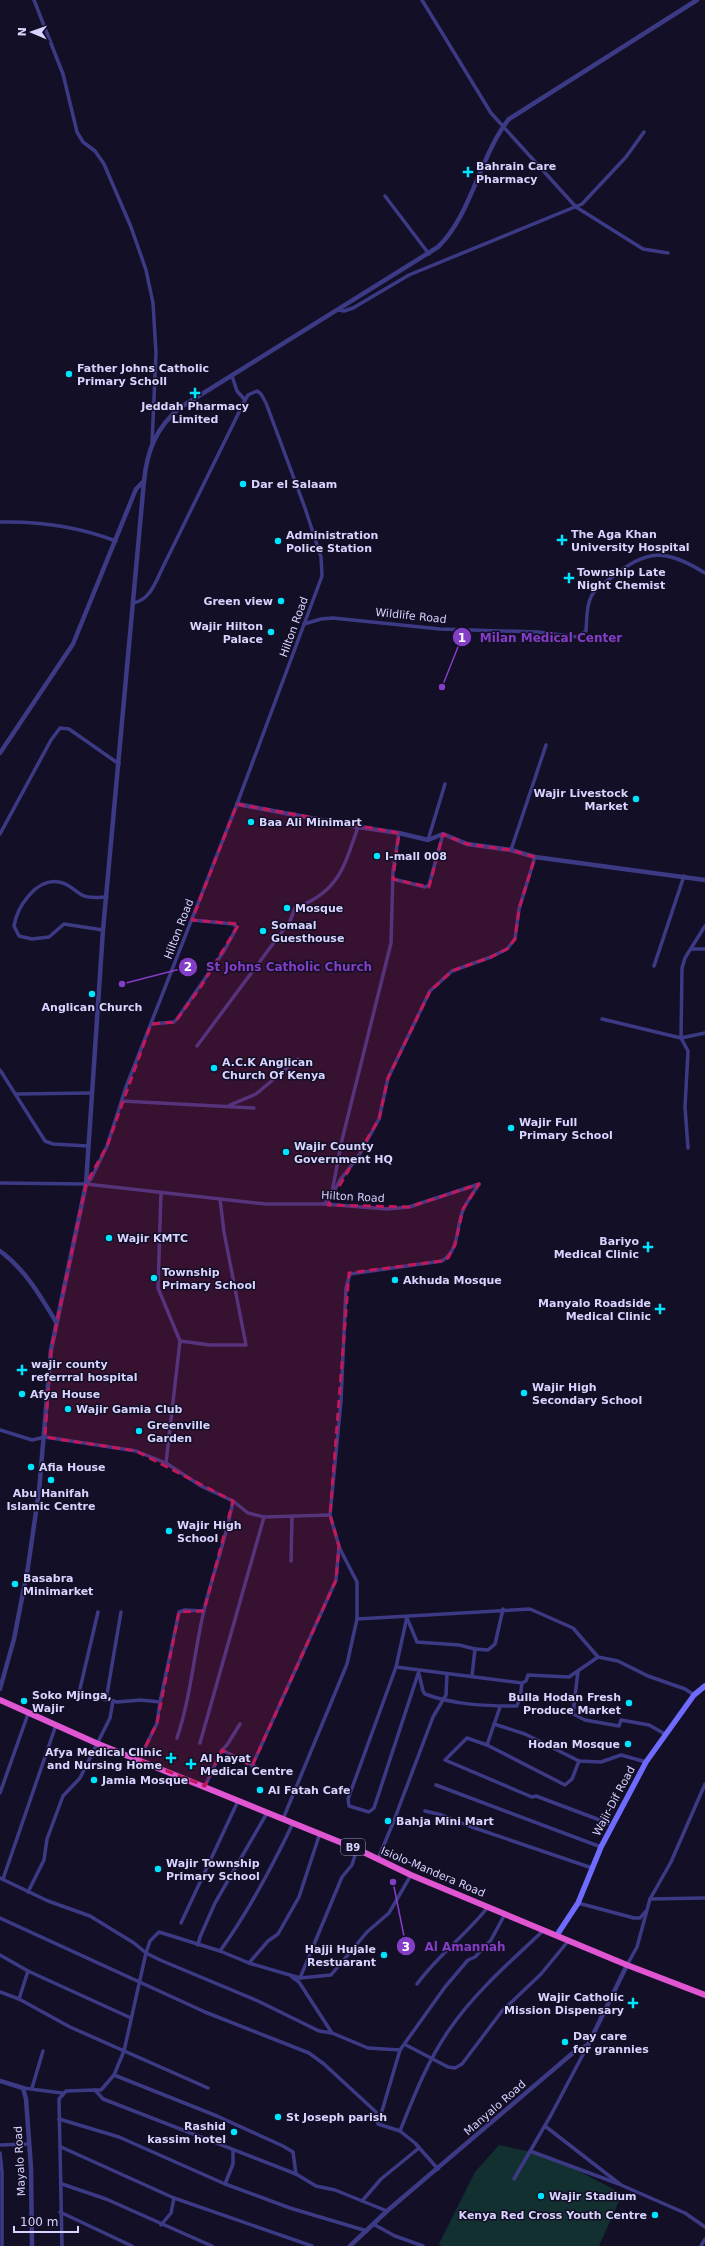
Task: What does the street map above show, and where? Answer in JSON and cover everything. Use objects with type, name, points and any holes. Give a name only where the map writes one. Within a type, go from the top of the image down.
[{"type":"highway","name":"Isiolo-Mandera Road","points":[[0,1700],[28,1714],[56,1724],[96,1743],[358,1849],[377,1860],[411,1875],[489,1906],[627,1965],[705,1995]]},
{"type":"main road","name":"Wajir-Dif Road","points":[[557,1935],[578,1903],[601,1847],[646,1762],[694,1695],[705,1686]]},
{"type":"street","points":[[34,0],[63,74],[77,132],[86,145],[95,151],[104,164],[131,227],[146,270],[153,303],[156,353],[152,445]]},
{"type":"street","points":[[422,0],[491,113],[504,125],[576,207],[644,249],[668,253]]},
{"type":"street","points":[[0,1689],[14,1639],[28,1567],[44,1437],[51,1350],[86,1184],[103,930],[146,459],[158,432],[170,416],[194,398],[429,254],[451,233],[504,125],[516,112],[696,0]]},
{"type":"street","points":[[338,310],[344,312],[409,275],[576,207],[588,200],[626,157],[644,132]]},
{"type":"street","points":[[385,196],[429,254]]},
{"type":"street","points":[[133,603],[141,601],[147,596],[162,569],[245,400],[237,391],[232,376]]},
{"type":"street","name":"Hilton Road","points":[[86,1184],[91,1179],[103,1156],[151,1024],[237,804],[322,576],[321,557],[305,508],[264,398],[257,391],[248,395],[245,400]]},
{"type":"street","points":[[0,753],[73,644],[136,489],[144,481]]},
{"type":"street","points":[[0,522],[56,524],[91,531],[116,541]]},
{"type":"street","name":"Wildlife Road","points":[[304,624],[321,619],[333,618],[440,629],[538,632],[578,637],[586,630],[590,598],[594,592],[614,575],[643,557],[664,555],[686,562],[705,573]]},
{"type":"street","points":[[0,834],[51,740],[60,728],[69,729],[119,764]]},
{"type":"street","points":[[511,850],[546,745]]},
{"type":"street","points":[[428,840],[445,784]]},
{"type":"street","points":[[237,804],[358,827],[399,833],[428,840],[443,834],[467,844],[511,850],[535,857],[705,880]]},
{"type":"street","points":[[198,1046],[290,921],[295,908],[310,902],[340,876],[358,827]]},
{"type":"street","points":[[331,1197],[346,1125],[391,943],[393,879],[399,833]]},
{"type":"street","points":[[393,879],[425,887],[428,885],[443,834]]},
{"type":"street","points":[[324,1204],[331,1197],[340,1180],[358,1157],[379,1119],[388,1078],[430,991],[452,971],[491,957],[507,949],[515,939],[519,909],[535,857]]},
{"type":"street","points":[[654,966],[684,876]]},
{"type":"street","points":[[103,930],[64,924],[50,937],[32,939],[19,936],[14,926],[19,909],[26,899],[32,892],[51,882],[63,883],[83,896],[107,897]]},
{"type":"street","points":[[151,1024],[174,1022],[178,1020],[224,951],[237,927],[233,924],[192,920]]},
{"type":"street","points":[[688,1148],[685,1107],[688,1051],[681,1038],[682,968],[683,962],[705,926]]},
{"type":"street","points":[[692,949],[705,949]]},
{"type":"street","points":[[602,1019],[681,1038],[705,1033]]},
{"type":"street","points":[[224,1106],[236,1104],[256,1094],[298,1059]]},
{"type":"street","points":[[0,1070],[45,1141],[53,1144],[88,1146]]},
{"type":"street","points":[[16,1094],[91,1093]]},
{"type":"street","points":[[122,1101],[254,1108]]},
{"type":"street","points":[[0,1183],[86,1184]]},
{"type":"street","name":"Hilton Road","points":[[86,1184],[266,1204],[324,1204],[387,1209],[409,1207],[479,1184],[463,1209],[455,1245],[448,1258],[442,1261],[350,1274],[346,1288],[341,1396],[330,1515]]},
{"type":"street","points":[[161,1193],[158,1288],[180,1342],[166,1463]]},
{"type":"street","points":[[180,1342],[246,1346],[224,1232],[220,1199]]},
{"type":"street","points":[[0,1251],[20,1269],[56,1322]]},
{"type":"street","points":[[0,1430],[32,1440],[44,1437],[136,1451],[166,1463],[201,1486],[233,1501],[248,1513],[264,1517],[330,1515],[339,1546],[357,1582],[357,1619],[347,1664],[283,1819]]},
{"type":"street","points":[[177,1738],[188,1697],[204,1611],[221,1554],[233,1501]]},
{"type":"street","points":[[200,1743],[264,1517]]},
{"type":"street","points":[[291,1561],[292,1517]]},
{"type":"street","points":[[252,1766],[336,1580],[339,1546]]},
{"type":"street","points":[[357,1619],[383,1616],[406,1617],[503,1609],[530,1609],[562,1622],[578,1632],[598,1657],[618,1661],[648,1676],[685,1689],[694,1695]]},
{"type":"street","points":[[406,1617],[417,1642],[459,1645],[475,1649],[488,1650],[495,1644],[503,1609]]},
{"type":"street","points":[[139,1760],[157,1723],[179,1612],[185,1610],[204,1611]]},
{"type":"street","points":[[98,1612],[79,1693],[113,1701],[141,1700],[160,1702]]},
{"type":"street","points":[[106,1700],[121,1612]]},
{"type":"street","points":[[406,1617],[396,1667],[348,1802],[349,1806],[369,1812],[374,1808],[419,1671]]},
{"type":"street","points":[[472,1676],[475,1649]]},
{"type":"street","points":[[419,1671],[425,1694],[500,1707],[516,1706],[520,1698],[522,1683],[526,1681],[528,1675],[538,1677],[569,1677],[598,1657]]},
{"type":"street","points":[[396,1667],[522,1683]]},
{"type":"street","points":[[578,1671],[573,1714],[585,1720],[619,1726],[621,1720],[649,1725],[665,1734]]},
{"type":"street","points":[[377,1860],[442,1698],[446,1695],[447,1674]]},
{"type":"street","points":[[28,1892],[43,1863],[47,1839],[63,1796],[78,1780],[110,1718],[113,1701]]},
{"type":"street","points":[[487,1746],[500,1707]]},
{"type":"street","points":[[0,1793],[28,1714]]},
{"type":"street","points":[[56,1724],[2,1878],[28,1892],[90,1916],[134,1943],[146,1953],[233,1992],[258,2001],[319,2030],[332,2033],[368,2048],[400,2050],[406,2046],[445,1986],[468,1960],[475,1957],[491,1940],[498,1930],[505,1913]]},
{"type":"street","points":[[205,1786],[222,1750],[227,1745],[240,1724]]},
{"type":"street","points":[[494,1724],[525,1734],[579,1761],[601,1762],[621,1755],[646,1762]]},
{"type":"street","points":[[579,1761],[572,1779],[565,1784],[487,1746],[467,1738],[445,1760],[532,1797],[536,1796],[613,1825]]},
{"type":"street","points":[[222,1750],[270,1774]]},
{"type":"street","points":[[514,2180],[588,2046],[637,1947],[645,1912],[650,1899],[671,1862],[705,1784]]},
{"type":"street","points":[[436,1785],[601,1847]]},
{"type":"street","points":[[181,1923],[238,1801]]},
{"type":"street","points":[[425,1811],[442,1815],[469,1826],[592,1868]]},
{"type":"street","points":[[198,1945],[215,1903],[267,1813]]},
{"type":"street","points":[[220,1951],[233,1933],[270,1870],[293,1823]]},
{"type":"street","points":[[249,1964],[268,1941],[278,1934],[299,1897],[320,1834]]},
{"type":"street","points":[[300,1978],[342,1877],[352,1865],[358,1849]]},
{"type":"street","points":[[0,2081],[23,2088],[62,2093],[71,2090],[101,2090],[114,2075],[124,2051],[138,1981],[146,1953],[150,1941],[159,1932],[220,1951],[249,1964],[300,1978],[331,1974],[367,1932],[389,1913],[411,1875]]},
{"type":"street","points":[[650,1899],[705,1898]]},
{"type":"street","points":[[578,1903],[634,1918],[640,1918],[645,1912]]},
{"type":"street","points":[[417,1984],[438,1959],[466,1932],[489,1906]]},
{"type":"street","points":[[0,1918],[205,2012],[309,2053],[324,2064],[376,2112],[378,2124]]},
{"type":"street","points":[[400,2131],[410,2101],[431,2058],[450,2029],[467,2007],[544,1930]]},
{"type":"street","points":[[406,2046],[448,2067],[455,2068],[462,2064],[502,2011],[541,1974],[569,1940]]},
{"type":"street","points":[[0,1955],[28,1971],[131,2018]]},
{"type":"street","points":[[19,1999],[28,1971]]},
{"type":"street","points":[[288,1974],[299,1982],[332,2033]]},
{"type":"street","points":[[0,1992],[19,1999],[51,2018],[208,2088]]},
{"type":"street","name":"Manyalo Road","points":[[350,2246],[387,2211],[574,2052],[588,2046]]},
{"type":"street","points":[[378,2124],[400,2050]]},
{"type":"street","points":[[32,2088],[43,2051]]},
{"type":"street","points":[[114,2075],[217,2116],[283,2146],[292,2152],[296,2174]]},
{"type":"street","name":"Mayalo Road","points":[[23,2088],[26,2098],[32,2246]]},
{"type":"street","points":[[95,2090],[103,2099],[233,2151],[296,2174],[316,2186],[335,2190],[387,2211]]},
{"type":"street","points":[[62,2093],[59,2099],[62,2184],[60,2212],[62,2245],[67,2246]]},
{"type":"street","points":[[59,2119],[119,2137],[225,2184],[290,2208],[367,2231]]},
{"type":"street","points":[[378,2124],[400,2131],[419,2148],[438,2169]]},
{"type":"street","points":[[545,2126],[621,2185]]},
{"type":"street","points":[[0,2145],[28,2144]]},
{"type":"street","points":[[61,2147],[174,2198],[312,2246]]},
{"type":"street","points":[[362,2201],[381,2179],[419,2148]]},
{"type":"street","points":[[225,2184],[233,2164],[233,2151]]},
{"type":"street","points":[[530,2152],[621,2185],[685,2213],[705,2227]]},
{"type":"street","points":[[0,2153],[2,2246]]},
{"type":"street","points":[[62,2184],[106,2199],[212,2246]]},
{"type":"street","points":[[161,2224],[170,2213],[174,2198]]},
{"type":"street","points":[[60,2212],[132,2246]]},
{"type":"street","points":[[375,2224],[395,2236],[423,2246]]},
{"type":"street","points":[[702,2246],[705,2239]]},
{"type":"highlighted area","points":[[237,804],[399,833],[393,879],[429,887],[443,834],[467,844],[511,850],[535,857],[519,909],[515,939],[507,949],[491,957],[452,971],[430,991],[388,1078],[379,1119],[328,1205],[409,1207],[479,1184],[463,1209],[455,1245],[448,1258],[442,1261],[349,1273],[330,1515],[339,1546],[336,1580],[252,1766],[222,1750],[205,1786],[139,1760],[157,1723],[179,1612],[204,1611],[233,1501],[136,1451],[45,1437],[51,1350],[86,1184],[107,1146],[151,1024],[175,1022],[200,988],[239,924],[192,920]]},
{"type":"green space","name":"Wajir Stadium","points":[[499,2145],[541,2154],[575,2169],[619,2192],[620,2199],[599,2246],[441,2246],[439,2244],[475,2172]]},
{"type":"place","name":"Bahrain Care Pharmacy","points":[[468,172]]},
{"type":"place","name":"Father Johns Catholic Primary Scholl","points":[[69,374]]},
{"type":"place","name":"Jeddah Pharmacy Limited","points":[[195,393]]},
{"type":"place","name":"Dar el Salaam","points":[[243,484]]},
{"type":"place","name":"The Aga Khan University Hospital","points":[[562,540]]},
{"type":"place","name":"Administration Police Station","points":[[278,541]]},
{"type":"place","name":"Township Late Night Chemist","points":[[569,578]]},
{"type":"place","name":"Green view","points":[[281,601]]},
{"type":"place","name":"Wajir Hilton Palace","points":[[271,632]]},
{"type":"place","name":"Milan Medical Center","points":[[442,687]]},
{"type":"place","name":"Wajir Livestock Market","points":[[636,799]]},
{"type":"place","name":"Baa Ali Minimart","points":[[251,822]]},
{"type":"place","name":"I-mall 008","points":[[377,856]]},
{"type":"place","name":"Mosque","points":[[287,908]]},
{"type":"place","name":"Somaal Guesthouse","points":[[263,931]]},
{"type":"place","name":"St Johns Catholic Church","points":[[122,984]]},
{"type":"place","name":"Anglican Church","points":[[92,994]]},
{"type":"place","name":"A.C.K Anglican Church Of Kenya","points":[[214,1068]]},
{"type":"place","name":"Wajir Full Primary School","points":[[511,1128]]},
{"type":"place","name":"Wajir County Government HQ","points":[[286,1152]]},
{"type":"place","name":"Wajir KMTC","points":[[109,1238]]},
{"type":"place","name":"Bariyo Medical Clinic","points":[[648,1247]]},
{"type":"place","name":"Township Primary School","points":[[154,1278]]},
{"type":"place","name":"Akhuda Mosque","points":[[395,1280]]},
{"type":"place","name":"Manyalo Roadside Medical Clinic","points":[[660,1309]]},
{"type":"place","name":"wajir county referrral hospital","points":[[22,1370]]},
{"type":"place","name":"Wajir High Secondary School","points":[[524,1393]]},
{"type":"place","name":"Afya House","points":[[22,1394]]},
{"type":"place","name":"Wajir Gamia Club","points":[[68,1409]]},
{"type":"place","name":"Greenville Garden","points":[[139,1431]]},
{"type":"place","name":"Afia House","points":[[31,1467]]},
{"type":"place","name":"Abu Hanifah Islamic Centre","points":[[51,1480]]},
{"type":"place","name":"Wajir High School","points":[[169,1531]]},
{"type":"place","name":"Basabra Minimarket","points":[[15,1584]]},
{"type":"place","name":"Soko Mjinga, Wajir","points":[[24,1701]]},
{"type":"place","name":"Bulla Hodan Fresh Produce Market","points":[[629,1703]]},
{"type":"place","name":"Hodan Mosque","points":[[628,1744]]},
{"type":"place","name":"Afya Medical Clinic and Nursing Home","points":[[171,1758]]},
{"type":"place","name":"Al hayat Medical Centre","points":[[191,1764]]},
{"type":"place","name":"Jamia Mosque","points":[[94,1780]]},
{"type":"place","name":"Al Fatah Cafe","points":[[260,1790]]},
{"type":"place","name":"Bahja Mini Mart","points":[[388,1821]]},
{"type":"place","name":"Wajir Township Primary School","points":[[158,1869]]},
{"type":"place","name":"Al Amannah","points":[[393,1882]]},
{"type":"place","name":"Hajji Hujale Restuarant","points":[[384,1955]]},
{"type":"place","name":"Wajir Catholic Mission Dispensary","points":[[633,2003]]},
{"type":"place","name":"Day care for grannies","points":[[565,2042]]},
{"type":"place","name":"St Joseph parish","points":[[278,2117]]},
{"type":"place","name":"Rashid kassim hotel","points":[[234,2132]]},
{"type":"place","name":"Wajir Stadium","points":[[541,2196]]},
{"type":"place","name":"Kenya Red Cross Youth Centre","points":[[655,2215]]}]
